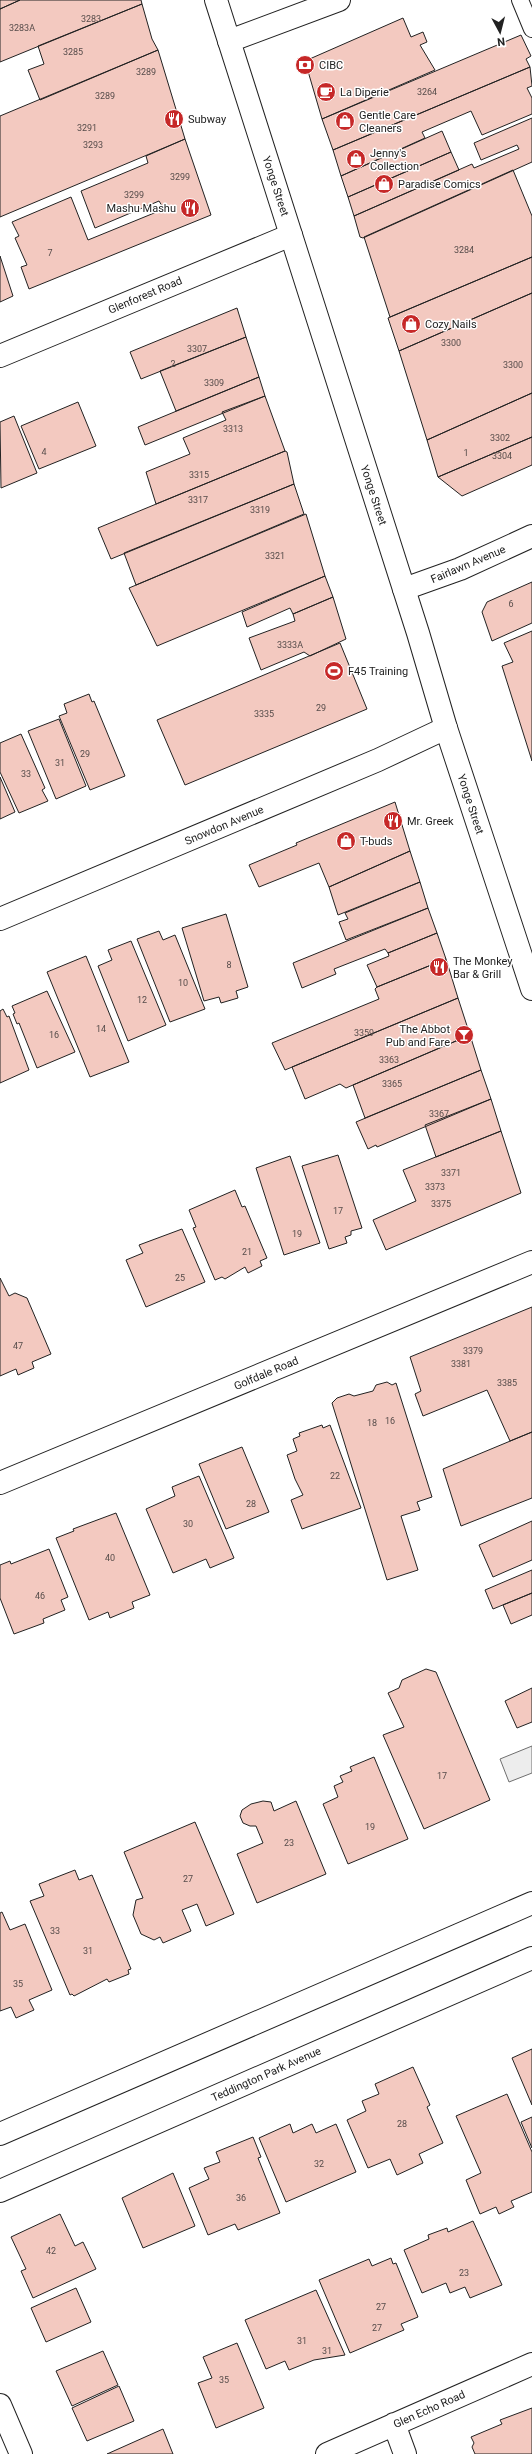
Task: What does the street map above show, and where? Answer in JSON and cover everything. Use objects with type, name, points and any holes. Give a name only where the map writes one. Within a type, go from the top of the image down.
[{"type":"street","name":"Yonge Street","points":[[216,0],[404,589],[446,728],[532,990]]},
{"type":"street","points":[[229,41],[338,0]]},
{"type":"street","name":"Glenforest Road","points":[[0,356],[291,235]]},
{"type":"street","name":"Fairlawn Avenue","points":[[404,589],[460,569],[532,536]]},
{"type":"street","name":"Snowdon Avenue","points":[[0,919],[378,760],[446,728]]},
{"type":"street","name":"Golfdale Road","points":[[0,1483],[532,1262]]},
{"type":"street","points":[[0,2134],[532,1903]]},
{"type":"street","name":"Teddington Park Avenue","points":[[0,2191],[532,1958]]},
{"type":"street","name":"Glen Echo Road","points":[[327,2454],[532,2364]]},
{"type":"street","points":[[0,2405],[21,2454]]},
{"type":"street","points":[[394,2424],[406,2454]]},
{"type":"lane","points":[[520,0],[532,29]]},
{"type":"shaded area","points":[[532,1746],[532,1773],[509,1782],[500,1759]]},
{"type":"building","points":[[0,0],[20,0],[0,9]]},
{"type":"building","points":[[20,0],[141,0],[142,4],[0,62],[0,9]]},
{"type":"building","points":[[142,4],[152,39],[158,50],[40,100],[28,70],[44,64],[38,46]]},
{"type":"building","points":[[403,18],[411,37],[423,32],[427,42],[420,45],[435,70],[322,119],[305,61]]},
{"type":"building","points":[[521,35],[531,56],[526,59],[530,67],[333,150],[322,119]]},
{"type":"building","points":[[158,50],[185,139],[0,217],[0,116]]},
{"type":"building","points":[[530,67],[532,86],[527,88],[532,98],[532,114],[482,135],[471,111],[422,132],[425,138],[341,176],[333,150]]},
{"type":"building","points":[[532,118],[532,162],[363,238],[360,237],[354,216],[472,164],[474,168],[519,149],[517,145],[481,160],[474,143]]},
{"type":"building","points":[[442,131],[451,152],[348,197],[341,176]]},
{"type":"building","points":[[185,139],[211,215],[29,289],[21,267],[27,265],[15,238],[19,236],[12,222],[71,197],[88,240],[164,209],[159,201],[95,228],[81,191],[148,163],[146,156]]},
{"type":"building","points":[[451,152],[459,170],[354,216],[348,197]]},
{"type":"building","points":[[513,170],[532,216],[532,257],[390,317],[364,237]]},
{"type":"building","points":[[0,256],[13,296],[0,302]]},
{"type":"building","points":[[532,257],[532,293],[399,351],[388,318]]},
{"type":"building","points":[[532,293],[532,393],[427,440],[399,351]]},
{"type":"building","points":[[237,308],[246,337],[141,379],[130,352]]},
{"type":"building","points":[[246,337],[259,377],[176,411],[160,371]]},
{"type":"building","points":[[259,377],[265,396],[145,445],[138,427]]},
{"type":"building","points":[[532,393],[532,437],[438,477],[427,440]]},
{"type":"building","points":[[265,396],[285,451],[156,504],[146,472],[190,454],[183,438],[226,420],[222,412]]},
{"type":"building","points":[[78,402],[96,446],[39,469],[21,426]]},
{"type":"building","points":[[14,416],[37,473],[1,488],[0,422]]},
{"type":"building","points":[[532,437],[532,465],[462,496],[438,477]]},
{"type":"building","points":[[285,451],[287,452],[294,484],[111,559],[98,528]]},
{"type":"building","points":[[294,484],[304,514],[136,585],[124,553]]},
{"type":"building","points":[[306,514],[325,576],[157,646],[129,588]]},
{"type":"building","points":[[325,576],[333,597],[293,614],[290,608],[247,627],[242,612]]},
{"type":"building","points":[[532,582],[532,623],[492,641],[482,612],[487,602]]},
{"type":"building","points":[[333,597],[346,639],[310,656],[304,652],[261,670],[249,638],[295,621],[293,614]]},
{"type":"building","points":[[532,631],[532,761],[502,666],[513,662],[504,643]]},
{"type":"building","points":[[340,643],[367,709],[185,785],[157,720]]},
{"type":"building","points":[[89,694],[92,702],[94,701],[125,776],[90,790],[59,716],[67,713],[64,704]]},
{"type":"building","points":[[59,719],[86,786],[56,799],[28,731]]},
{"type":"building","points":[[21,734],[45,788],[42,790],[48,801],[19,813],[0,772],[0,743]]},
{"type":"building","points":[[0,777],[15,812],[0,819]]},
{"type":"building","points":[[395,802],[410,851],[329,887],[319,863],[259,887],[249,865],[297,845],[296,843]]},
{"type":"building","points":[[410,851],[420,882],[338,915],[329,887]]},
{"type":"building","points":[[420,882],[428,908],[346,940],[339,922],[348,919],[345,913]]},
{"type":"building","points":[[428,908],[437,933],[388,953],[385,949],[334,969],[336,974],[302,988],[293,963]]},
{"type":"building","points":[[226,914],[248,987],[236,991],[238,998],[221,1003],[219,997],[204,1001],[182,928]]},
{"type":"building","points":[[159,931],[163,940],[175,935],[205,1009],[170,1022],[137,939]]},
{"type":"building","points":[[437,933],[446,959],[377,987],[367,965],[389,956],[388,953]]},
{"type":"building","points":[[131,941],[166,1025],[128,1041],[98,966],[112,960],[108,950]]},
{"type":"building","points":[[86,956],[129,1062],[90,1077],[47,972]]},
{"type":"building","points":[[446,959],[458,998],[285,1070],[272,1043],[379,999],[375,989],[377,987]]},
{"type":"building","points":[[47,991],[75,1052],[37,1068],[19,1023],[17,1024],[12,1006]]},
{"type":"building","points":[[458,998],[470,1035],[346,1088],[340,1084],[305,1099],[292,1067]]},
{"type":"building","points":[[3,1009],[7,1017],[9,1016],[29,1070],[0,1083],[0,1011]]},
{"type":"building","points":[[470,1035],[481,1070],[365,1118],[353,1085]]},
{"type":"building","points":[[481,1070],[491,1099],[377,1147],[376,1145],[368,1149],[356,1122]]},
{"type":"building","points":[[491,1099],[501,1131],[436,1157],[425,1125]]},
{"type":"building","points":[[501,1131],[521,1193],[386,1250],[373,1220],[416,1201],[403,1170]]},
{"type":"building","points":[[338,1155],[362,1228],[351,1231],[351,1235],[345,1237],[347,1243],[329,1249],[302,1166]]},
{"type":"building","points":[[290,1156],[320,1243],[284,1255],[256,1168]]},
{"type":"building","points":[[235,1190],[242,1207],[245,1206],[267,1258],[260,1261],[262,1266],[248,1273],[245,1267],[225,1279],[222,1277],[215,1280],[193,1228],[196,1227],[189,1210]]},
{"type":"building","points":[[182,1229],[205,1282],[146,1307],[126,1260],[143,1253],[139,1245]]},
{"type":"building","points":[[0,1278],[9,1296],[15,1293],[27,1298],[51,1354],[32,1362],[34,1368],[18,1375],[16,1369],[0,1376]]},
{"type":"building","points":[[532,1307],[532,1432],[510,1441],[487,1390],[423,1416],[415,1394],[421,1391],[410,1357]]},
{"type":"building","points":[[387,1382],[392,1385],[396,1383],[432,1497],[417,1502],[420,1510],[401,1516],[418,1570],[387,1580],[332,1403],[337,1398],[349,1394],[354,1396],[373,1391],[376,1385]]},
{"type":"building","points":[[322,1425],[323,1428],[330,1425],[361,1508],[302,1529],[291,1500],[303,1495],[295,1479],[287,1455],[297,1451],[293,1439],[300,1436],[299,1433]]},
{"type":"building","points":[[532,1432],[532,1498],[461,1526],[443,1469]]},
{"type":"building","points":[[242,1447],[269,1512],[226,1529],[199,1464]]},
{"type":"building","points":[[199,1476],[234,1558],[210,1568],[206,1559],[173,1573],[146,1509],[175,1496],[172,1487]]},
{"type":"building","points":[[116,1513],[150,1595],[132,1602],[134,1608],[110,1618],[108,1612],[89,1620],[56,1538],[74,1531],[73,1529]]},
{"type":"building","points":[[532,1521],[532,1560],[493,1577],[479,1545]]},
{"type":"building","points":[[49,1549],[68,1597],[61,1600],[65,1610],[43,1619],[44,1623],[14,1634],[0,1598],[0,1565],[10,1561],[11,1564]]},
{"type":"building","points":[[532,1570],[532,1593],[493,1609],[485,1590]]},
{"type":"building","points":[[532,1593],[532,1615],[511,1624],[503,1605]]},
{"type":"building","points":[[426,1669],[436,1672],[490,1800],[424,1829],[383,1735],[404,1727],[388,1693],[399,1688],[402,1680]]},
{"type":"building","points":[[532,1688],[532,1722],[517,1728],[505,1701]]},
{"type":"building","points":[[374,1757],[408,1839],[348,1864],[323,1804],[338,1797],[334,1786],[343,1782],[340,1776],[352,1771],[350,1767]]},
{"type":"building","points":[[263,1801],[271,1802],[274,1811],[296,1801],[326,1874],[257,1903],[237,1854],[263,1843],[256,1826],[250,1826],[243,1823],[240,1816],[242,1810],[251,1804]]},
{"type":"building","points":[[195,1822],[234,1914],[206,1926],[197,1904],[182,1910],[191,1931],[163,1943],[160,1937],[154,1940],[141,1934],[133,1915],[136,1900],[143,1898],[124,1852]]},
{"type":"building","points":[[75,1870],[79,1880],[92,1875],[131,1969],[128,1970],[129,1974],[109,1982],[107,1979],[74,1996],[72,1994],[70,1995],[30,1901],[44,1896],[39,1884]]},
{"type":"building","points":[[2,1912],[10,1930],[25,1924],[52,1990],[29,2000],[34,2010],[16,2018],[11,2007],[0,2011],[0,1913]]},
{"type":"building","points":[[532,2049],[532,2105],[512,2058]]},
{"type":"building","points":[[413,2067],[430,2105],[427,2107],[443,2143],[419,2154],[423,2163],[397,2175],[390,2159],[368,2168],[347,2120],[366,2111],[362,2101],[379,2094],[375,2084]]},
{"type":"building","points":[[507,2094],[532,2152],[532,2192],[511,2201],[514,2207],[499,2214],[496,2207],[480,2214],[466,2180],[481,2173],[456,2116]]},
{"type":"building","points":[[532,2117],[532,2148],[521,2122]]},
{"type":"building","points":[[290,2124],[293,2133],[312,2124],[316,2133],[336,2124],[356,2172],[286,2202],[259,2138]]},
{"type":"building","points":[[253,2137],[261,2157],[258,2158],[280,2213],[238,2230],[235,2224],[208,2235],[189,2188],[209,2179],[204,2168],[220,2162],[216,2152]]},
{"type":"building","points":[[173,2173],[195,2226],[143,2248],[122,2198]]},
{"type":"building","points":[[60,2214],[75,2246],[83,2242],[96,2269],[33,2298],[21,2271],[26,2269],[11,2237]]},
{"type":"building","points":[[473,2221],[502,2285],[470,2298],[465,2287],[450,2293],[446,2283],[422,2293],[404,2250],[429,2239],[428,2235],[447,2228],[448,2232]]},
{"type":"building","points":[[391,2258],[393,2264],[396,2263],[418,2317],[401,2324],[404,2330],[350,2353],[319,2280],[369,2259],[372,2266]]},
{"type":"building","points":[[76,2288],[91,2322],[46,2342],[31,2308]]},
{"type":"building","points":[[316,2290],[345,2355],[314,2360],[289,2370],[285,2361],[266,2369],[245,2320]]},
{"type":"building","points":[[237,2343],[264,2408],[216,2428],[198,2383],[212,2378],[203,2357]]},
{"type":"building","points":[[103,2351],[118,2385],[72,2406],[56,2371]]},
{"type":"building","points":[[119,2386],[134,2421],[87,2441],[72,2408]]},
{"type":"building","points":[[532,2408],[532,2454],[475,2454],[472,2447],[474,2443],[471,2437],[502,2424],[500,2420]]},
{"type":"building","points":[[163,2429],[173,2454],[107,2454]]},
{"type":"place","name":"CIBC","points":[[305,65]]},
{"type":"place","name":"La Diperie","points":[[326,92]]},
{"type":"place","name":"Subway","points":[[174,119]]},
{"type":"place","name":"Gentle Care Cleaners","points":[[345,121]]},
{"type":"place","name":"Jenny's Collection","points":[[356,159]]},
{"type":"place","name":"Paradise Comics","points":[[384,184]]},
{"type":"place","name":"Mashu Mashu","points":[[190,208]]},
{"type":"place","name":"Cozy Nails","points":[[411,324]]},
{"type":"place","name":"F45 Training","points":[[334,671]]},
{"type":"place","name":"Mr. Greek","points":[[393,821]]},
{"type":"place","name":"T-buds","points":[[346,841]]},
{"type":"place","name":"The Monkey Bar & Grill","points":[[439,967]]},
{"type":"place","name":"The Abbot Pub and Fare","points":[[464,1035]]}]
